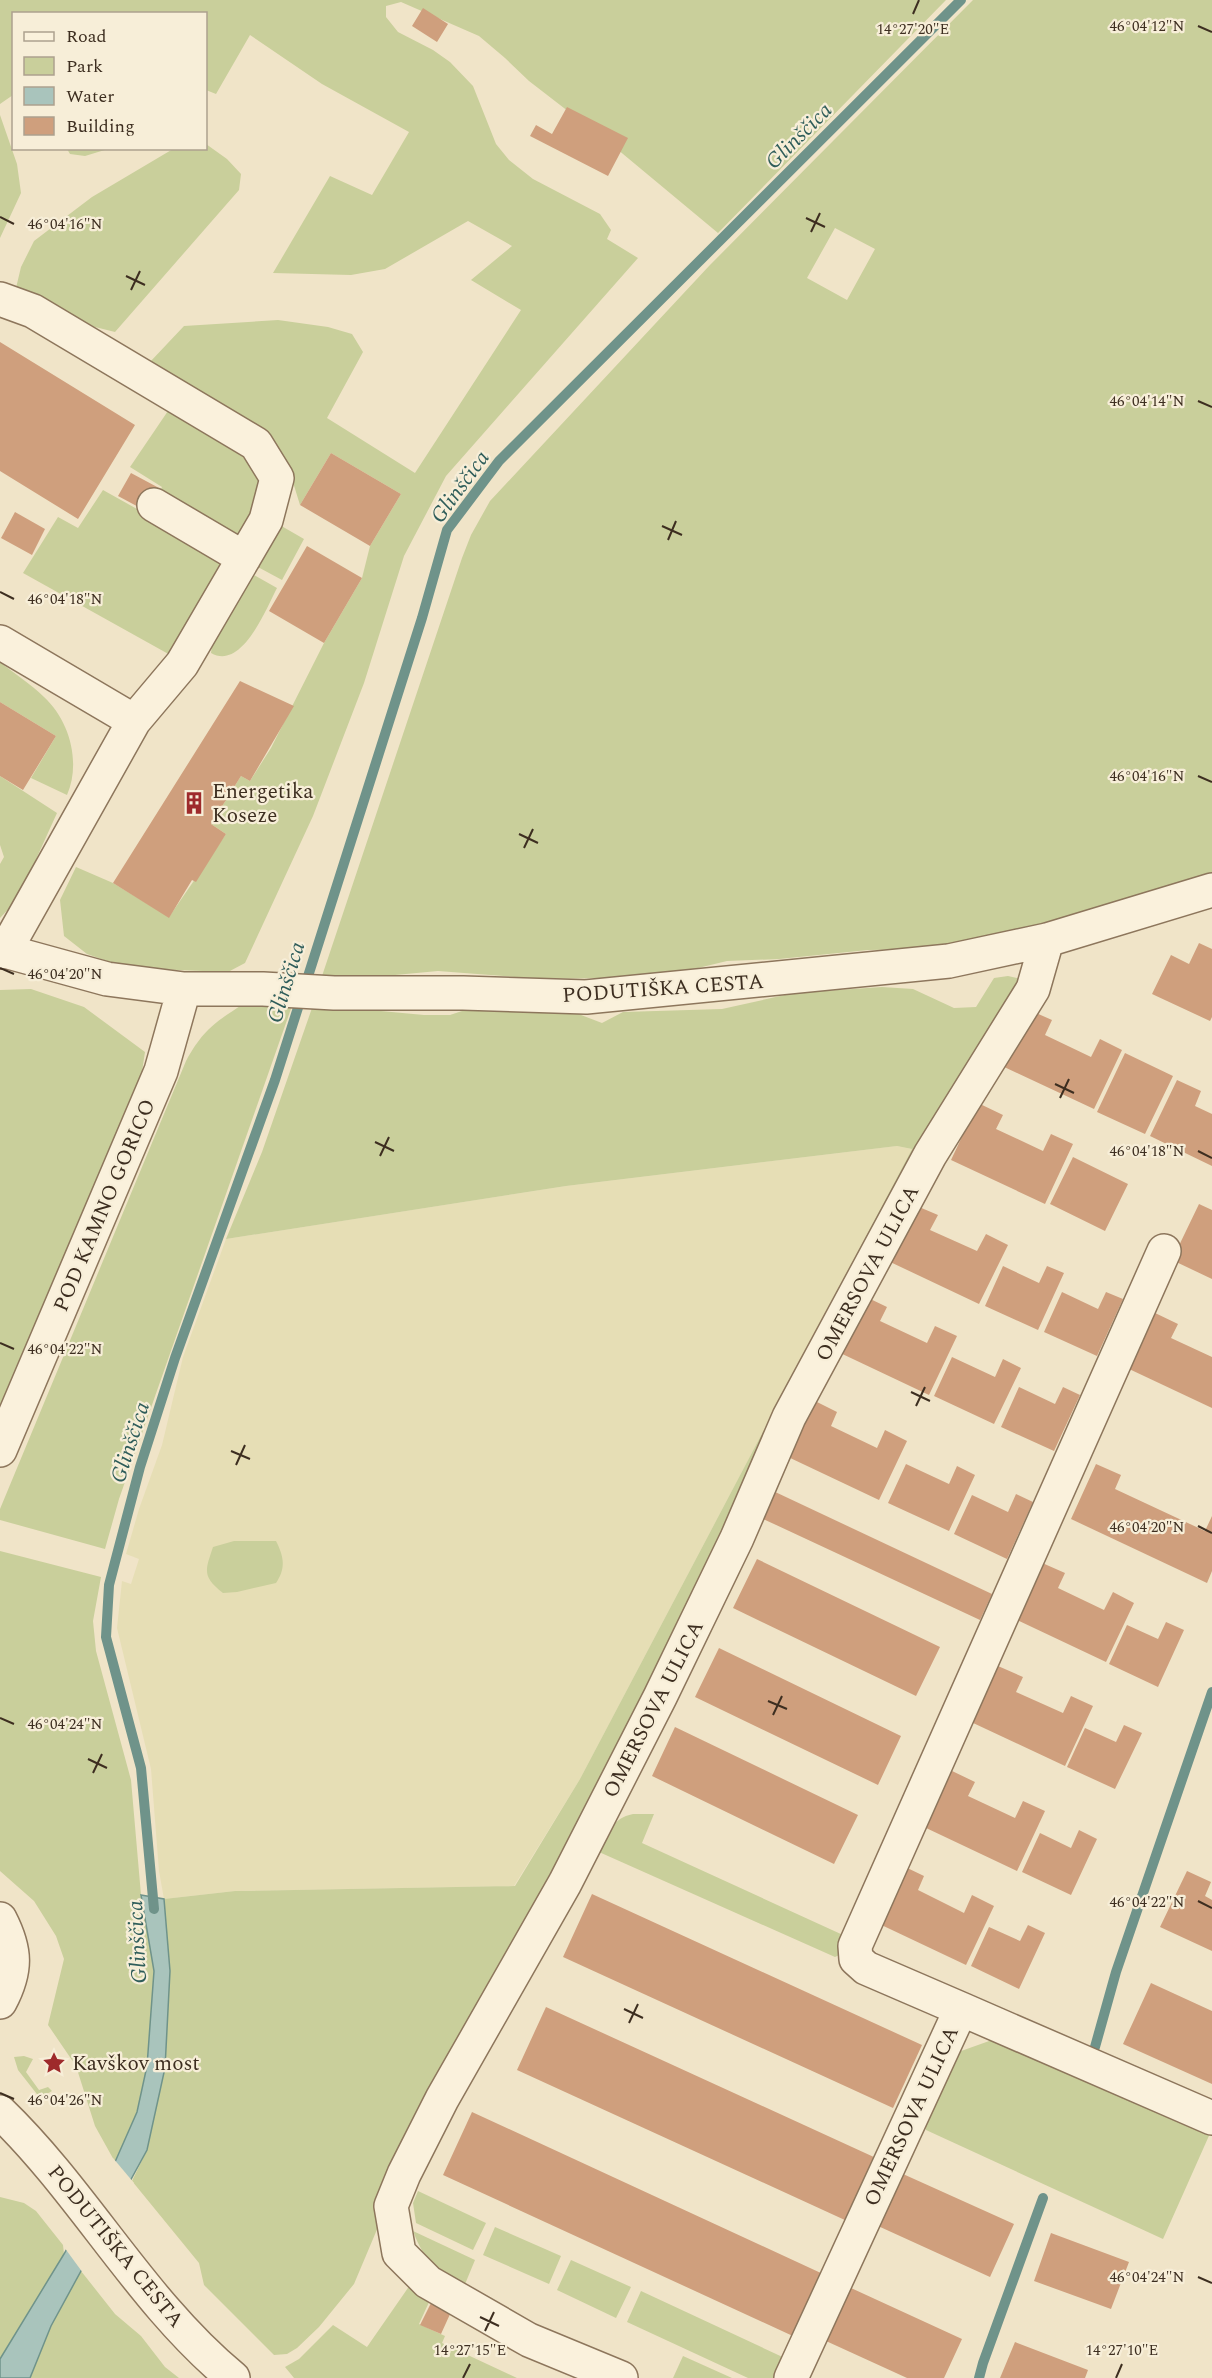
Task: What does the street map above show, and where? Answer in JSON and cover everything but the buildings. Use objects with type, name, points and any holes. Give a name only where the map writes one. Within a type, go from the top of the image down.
[{"type":"street","points":[[0,299],[33,311],[256,444],[278,478],[266,520],[244,558],[182,664],[134,720],[2,951]]},
{"type":"street","points":[[154,505],[244,558]]},
{"type":"street","points":[[0,642],[134,720]]},
{"type":"street","name":"PODUTIŠKA CESTA","points":[[2,951],[107,979],[184,989],[586,997],[950,961],[1047,940],[1212,890]]},
{"type":"street","name":"OMERSOVA ULICA","points":[[621,2378],[529,2340],[428,2282],[399,2253],[391,2206],[404,2174],[442,2099],[565,1883],[660,1696],[737,1538],[789,1417],[930,1155],[1033,989],[1047,940]]},
{"type":"street","name":"POD KAMNO GORICO","points":[[0,1450],[161,1071],[184,989]]},
{"type":"street","name":"OMERSOVA ULICA","points":[[791,2378],[960,2009],[866,1968],[856,1959],[855,1946],[1164,1251]]},
{"type":"street","points":[[0,1919],[11,1940],[13,1963],[0,2002]]},
{"type":"street","points":[[960,2009],[1212,2118]]},
{"type":"street","name":"PODUTIŠKA CESTA","points":[[0,2112],[48,2162],[165,2312],[206,2355],[233,2378]]},
{"type":"shaded area","points":[[897,1146],[912,1149],[580,1779],[514,1886],[235,1891],[164,1899],[159,1871],[151,1769],[117,1628],[122,1581],[131,1584],[139,1559],[126,1554],[162,1445],[183,1357],[226,1239],[566,1186]]},
{"type":"green space","points":[[0,0],[946,0],[718,233],[617,149],[529,81],[479,36],[401,2],[386,6],[386,17],[398,32],[433,50],[450,62],[473,86],[496,144],[509,160],[533,179],[600,214],[611,230],[607,239],[638,258],[446,476],[404,556],[364,683],[313,816],[245,963],[228,972],[127,968],[87,954],[64,936],[60,900],[76,867],[113,883],[169,917],[226,834],[211,824],[241,776],[250,781],[271,748],[324,643],[362,578],[370,546],[401,494],[331,453],[300,505],[288,466],[150,362],[184,326],[278,320],[328,327],[352,334],[363,352],[327,418],[415,473],[521,310],[471,280],[512,246],[468,221],[385,269],[351,275],[273,273],[330,176],[372,195],[409,132],[322,84],[250,35],[216,94],[207,90],[207,12],[12,12],[12,96],[0,104]]},
{"type":"green space","points":[[973,0],[1212,0],[1212,876],[1056,923],[931,949],[868,950],[779,959],[727,961],[661,977],[542,979],[438,971],[320,982],[471,535],[490,501],[709,266]],"holes":[[[835,228],[875,249],[847,300],[807,278]]]},
{"type":"green space","points":[[0,115],[17,164],[21,193],[0,238]]},
{"type":"green space","points":[[207,145],[227,159],[241,174],[239,190],[115,332],[95,327],[16,288],[21,267],[34,241],[92,197],[171,150],[207,150]]},
{"type":"green space","points":[[68,150],[105,150],[85,156],[70,154]]},
{"type":"green space","points":[[172,405],[241,446],[264,490],[239,535],[226,539],[157,497],[162,487],[130,467]]},
{"type":"green space","points":[[103,490],[214,552],[220,565],[219,574],[172,656],[23,573],[58,517],[78,528]]},
{"type":"green space","points":[[278,524],[304,539],[282,580],[256,566]]},
{"type":"green space","points":[[252,574],[277,588],[266,610],[243,646],[233,653],[222,656],[211,653],[213,637]]},
{"type":"green space","points":[[0,662],[39,692],[61,718],[71,743],[73,756],[71,783],[67,795],[31,778],[56,736],[0,702]]},
{"type":"green space","points":[[0,776],[57,813],[18,899],[0,918],[0,864],[4,857],[0,845]]},
{"type":"green space","points":[[1008,976],[1021,979],[573,1833],[390,2163],[380,2195],[381,2220],[354,2284],[319,2327],[297,2348],[287,2354],[274,2355],[204,2285],[199,2263],[132,2181],[147,2150],[170,1971],[164,1899],[235,1891],[515,1886],[580,1779],[912,1149],[897,1146],[566,1186],[226,1239],[262,1152],[312,1008],[338,1007],[424,1015],[450,1015],[480,1005],[568,1010],[602,1023],[623,1012],[722,1009],[794,993],[882,987],[913,989],[954,1008],[976,1007],[994,978]]},
{"type":"green space","points":[[31,989],[84,1007],[145,1052],[139,1091],[0,1418],[0,990]]},
{"type":"green space","points":[[245,1003],[293,1003],[119,1499],[105,1549],[0,1520],[0,1509],[186,1061],[198,1042],[211,1028]]},
{"type":"green space","points":[[234,1541],[276,1541],[283,1562],[276,1583],[223,1593],[211,1582],[207,1568],[213,1547]]},
{"type":"green space","points":[[0,1551],[101,1577],[93,1621],[96,1651],[131,1780],[141,1895],[154,1971],[147,2066],[137,2112],[115,2162],[95,2126],[76,2066],[48,2025],[64,1959],[56,1936],[34,1901],[0,1871]]},
{"type":"green space","points":[[633,1814],[654,1814],[642,1843],[843,1935],[846,1952],[835,1957],[599,1852],[615,1823]]},
{"type":"green space","points":[[1006,2035],[1212,2129],[1163,2239],[926,2130],[922,2115],[950,2055]]},
{"type":"green space","points":[[24,2056],[33,2059],[26,2072],[39,2090],[48,2087],[52,2091],[40,2098],[18,2070],[14,2057]]},
{"type":"green space","points":[[418,2191],[486,2223],[473,2250],[416,2223],[413,2203]]},
{"type":"green space","points":[[0,2197],[24,2203],[36,2211],[63,2245],[64,2254],[0,2359]]},
{"type":"green space","points":[[495,2227],[561,2256],[549,2284],[483,2255]]},
{"type":"green space","points":[[413,2231],[475,2260],[463,2289],[427,2258]]},
{"type":"green space","points":[[571,2260],[631,2287],[616,2318],[557,2290]]},
{"type":"green space","points":[[81,2271],[115,2314],[141,2336],[165,2367],[179,2378],[30,2378],[51,2326]]},
{"type":"green space","points":[[410,2285],[430,2300],[419,2324],[445,2336],[442,2343],[517,2378],[294,2378],[285,2367],[299,2359],[333,2325],[367,2347]]},
{"type":"green space","points":[[641,2291],[789,2360],[781,2378],[748,2378],[627,2322]]},
{"type":"green space","points":[[683,2356],[732,2378],[673,2378]]},
{"type":"water","name":"Glinščica","points":[[141,1895],[164,1899],[170,1971],[165,2068],[147,2150],[51,2326],[30,2378],[0,2378],[0,2359],[64,2254],[115,2162],[137,2112],[147,2066],[154,1971]]},
{"type":"pier","points":[[113,2158],[134,2183],[83,2273],[64,2247]]},
{"type":"waterway","name":"Glinščica","points":[[154,1909],[141,1768],[106,1637],[109,1585],[140,1467],[175,1358],[275,1080],[422,618],[447,530],[499,461],[961,0]]},
{"type":"waterway","points":[[1095,2047],[1116,1972],[1212,1692]]},
{"type":"waterway","points":[[979,2378],[1043,2198]]},
{"type":"place","name":"Energetika Koseze","points":[[194,803]]},
{"type":"place","name":"Kavškov most","points":[[54,2063]]}]
